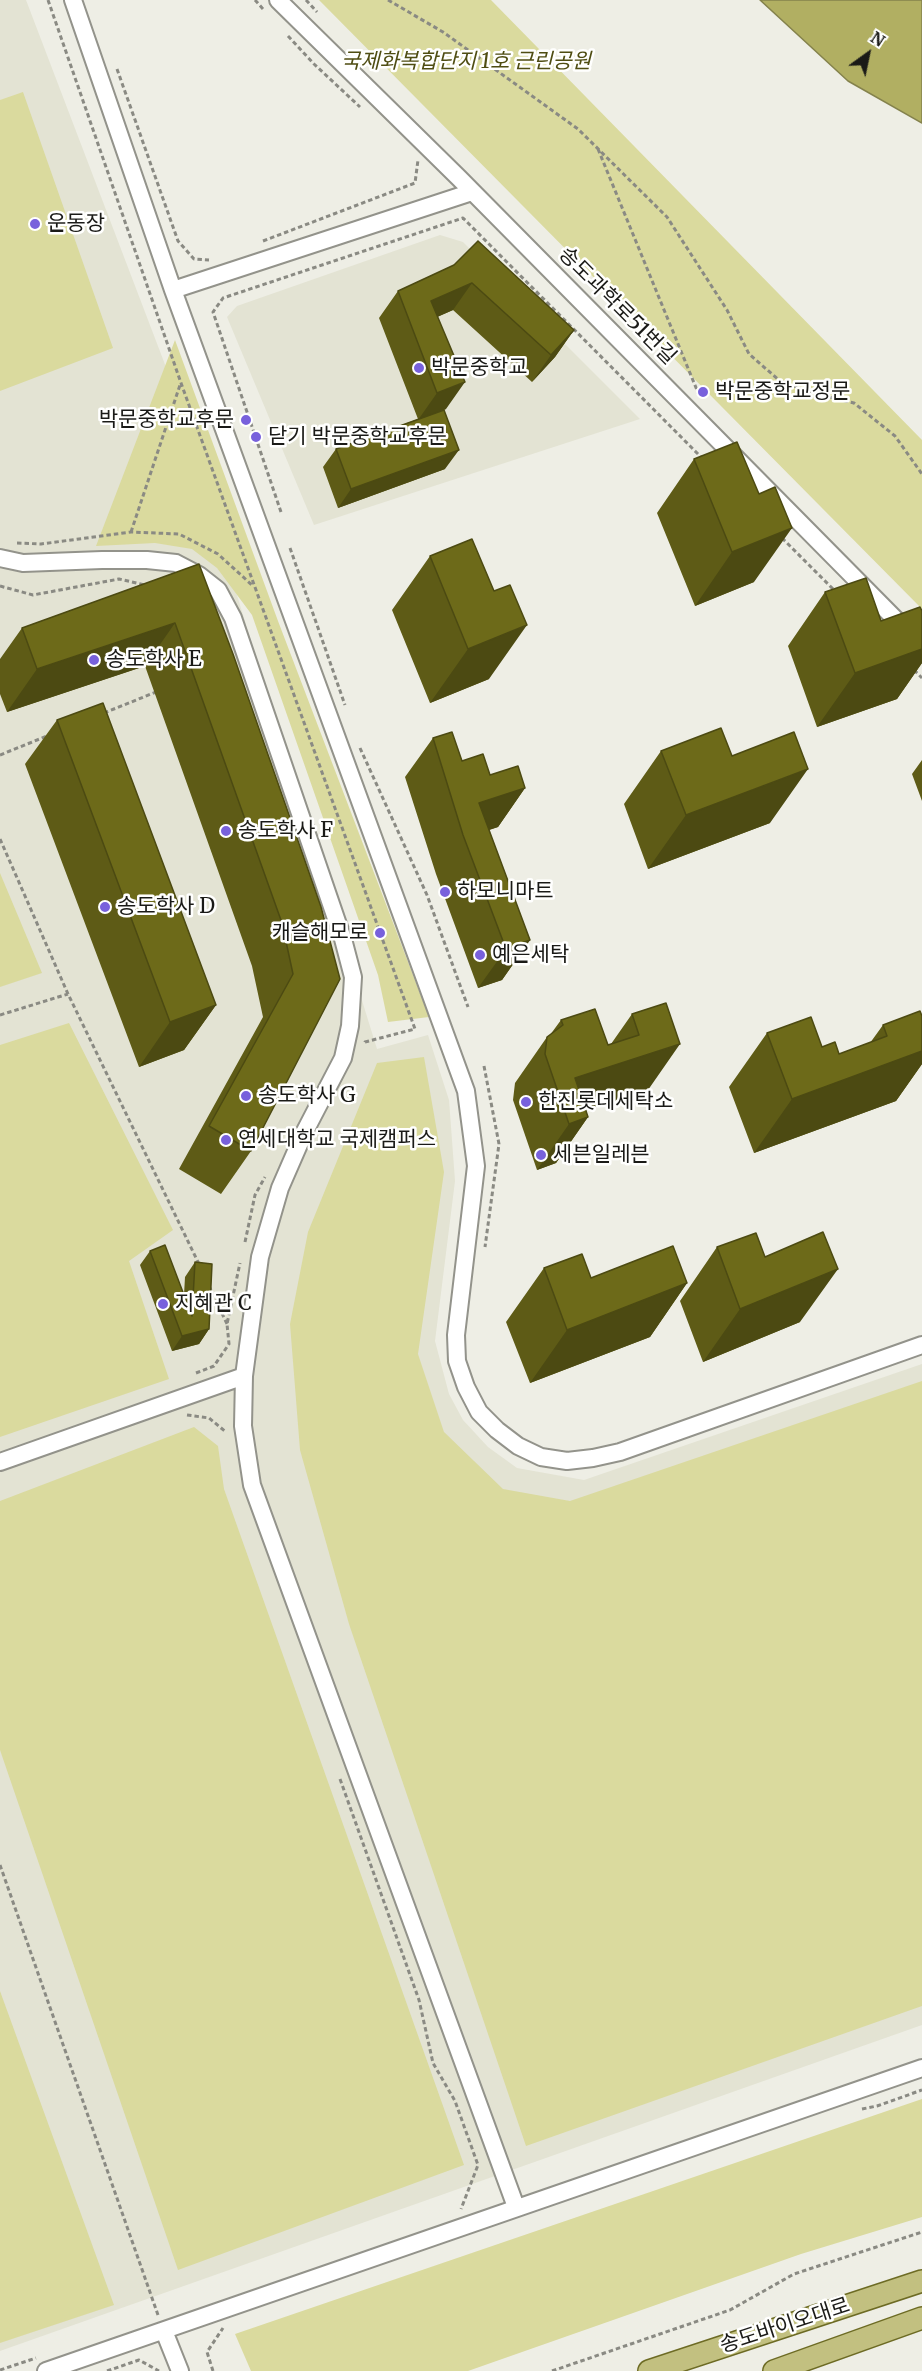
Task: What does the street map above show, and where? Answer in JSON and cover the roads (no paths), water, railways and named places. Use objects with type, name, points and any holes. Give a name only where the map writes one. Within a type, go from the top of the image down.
[{"type":"main road","name":"송도바이오대로","points":[[649,2371],[922,2281]]},
{"type":"main road","name":"송도바이오대로","points":[[774,2371],[922,2318]]},
{"type":"street","points":[[74,0],[173,290],[466,1091],[476,1166],[456,1335],[457,1362],[466,1387],[479,1412],[518,1446],[541,1457],[567,1461],[592,1458],[620,1452],[922,1345]]},
{"type":"street","name":"송도과학로51번길","points":[[278,0],[472,192],[922,646]]},
{"type":"street","points":[[173,290],[472,192]]},
{"type":"street","points":[[0,558],[23,564],[102,560],[147,560],[176,563],[199,575],[218,590],[233,618],[343,939],[353,977],[350,1026],[343,1058],[304,1133],[280,1188],[260,1257],[244,1376],[243,1426],[252,1485],[516,2207]]},
{"type":"street","points":[[0,1462],[244,1376]]},
{"type":"street","points":[[46,2371],[161,2323],[516,2207],[922,2068]]},
{"type":"street","points":[[161,2323],[180,2371]]},
{"type":"place","name":"운동장","points":[[35,224]]},
{"type":"place","name":"박문중학교","points":[[419,368]]},
{"type":"place","name":"박문중학교정문","points":[[703,392]]},
{"type":"place","name":"박문중학교후문","points":[[246,420]]},
{"type":"place","name":"닫기 박문중학교후문","points":[[256,437]]},
{"type":"place","name":"송도학사 E","points":[[94,660]]},
{"type":"place","name":"송도학사 F","points":[[226,831]]},
{"type":"place","name":"하모니마트","points":[[445,892]]},
{"type":"place","name":"송도학사 D","points":[[105,907]]},
{"type":"place","name":"캐슬해모로","points":[[380,933]]},
{"type":"place","name":"예은세탁","points":[[480,955]]},
{"type":"place","name":"송도학사 G","points":[[246,1096]]},
{"type":"place","name":"한진롯데세탁소","points":[[526,1102]]},
{"type":"place","name":"연세대학교 국제캠퍼스","points":[[226,1140]]},
{"type":"place","name":"세븐일레븐","points":[[541,1155]]},
{"type":"place","name":"지혜관 C","points":[[163,1304]]},
{"type":"park label","name":"국제화복합단지 1호 근린공원","points":[[466,62]]}]
